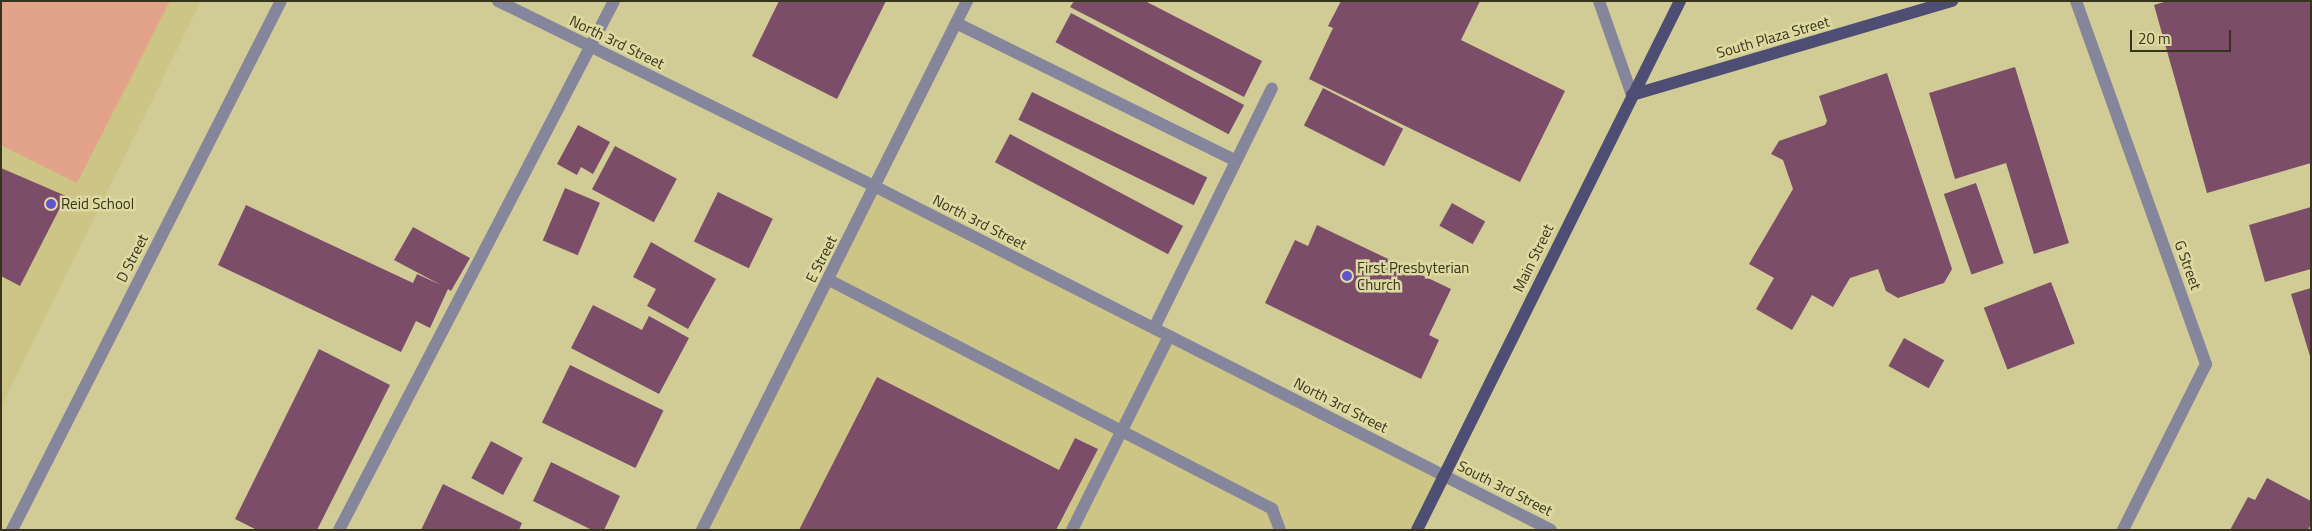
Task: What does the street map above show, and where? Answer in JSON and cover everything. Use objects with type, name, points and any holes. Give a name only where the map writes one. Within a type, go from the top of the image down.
[{"type":"main road","name":"Main Street","points":[[1417,530],[1680,1]]},
{"type":"main road","name":"South Plaza Street","points":[[1632,95],[1952,1]]},
{"type":"street","name":"D Street","points":[[12,530],[281,1]]},
{"type":"street","name":"North 3rd Street","points":[[498,1],[876,187],[1444,476]]},
{"type":"street","points":[[339,530],[614,1]]},
{"type":"street","name":"E Street","points":[[702,530],[876,187],[967,1]]},
{"type":"street","points":[[1599,1],[1632,95]]},
{"type":"street","name":"G Street","points":[[2076,1],[2206,364],[2123,530]]},
{"type":"street","points":[[956,23],[1236,161]]},
{"type":"street","points":[[1154,328],[1272,88]]},
{"type":"street","points":[[829,280],[1272,509],[1280,530]]},
{"type":"street","points":[[1072,530],[1169,336]]},
{"type":"street","name":"South 3rd Street","points":[[1444,476],[1551,530]]},
{"type":"shaded area","name":"Reid School","points":[[1,1],[201,1],[1,407]]},
{"type":"shaded area","points":[[1,1],[170,1],[77,183],[1,145]]},
{"type":"shaded area","points":[[876,187],[1444,476],[1417,530],[702,530]]},
{"type":"building","points":[[779,1],[886,1],[837,99],[752,56]]},
{"type":"building","points":[[1074,1],[1145,1],[1262,61],[1244,97],[1070,7]]},
{"type":"building","points":[[1341,1],[1480,1],[1461,40],[1565,91],[1520,182],[1309,79],[1333,28],[1328,26]]},
{"type":"building","points":[[2167,1],[2311,1],[2311,163],[2207,193],[2154,5]]},
{"type":"building","points":[[1071,13],[1244,105],[1229,134],[1056,42]]},
{"type":"building","points":[[2015,67],[2069,243],[2034,254],[2006,163],[1955,179],[1929,93]]},
{"type":"building","points":[[1887,73],[1952,269],[1944,283],[1898,298],[1886,291],[1878,269],[1850,278],[1833,307],[1812,295],[1792,330],[1756,309],[1774,278],[1749,264],[1793,189],[1783,160],[1771,154],[1779,141],[1825,125],[1827,121],[1819,96]]},
{"type":"building","points":[[1323,88],[1403,129],[1384,166],[1304,125]]},
{"type":"building","points":[[1032,92],[1207,177],[1194,205],[1018,120]]},
{"type":"building","points":[[578,125],[610,142],[593,174],[581,167],[577,175],[557,164]]},
{"type":"building","points":[[1010,134],[1183,226],[1168,254],[995,162]]},
{"type":"building","points":[[615,146],[677,179],[654,222],[592,189]]},
{"type":"building","points":[[1,168],[66,196],[20,286],[1,276]]},
{"type":"building","points":[[1976,183],[2004,263],[1972,274],[1944,194]]},
{"type":"building","points":[[565,188],[600,203],[578,255],[543,240]]},
{"type":"building","points":[[718,192],[773,219],[749,268],[694,241]]},
{"type":"building","points":[[1452,203],[1485,221],[1473,244],[1439,226]]},
{"type":"building","points":[[246,205],[413,283],[417,274],[441,285],[394,260],[413,227],[470,258],[451,291],[448,289],[430,328],[416,321],[401,352],[218,265]]},
{"type":"building","points":[[2311,207],[2311,269],[2265,282],[2249,225]]},
{"type":"building","points":[[1317,225],[1451,289],[1429,335],[1439,340],[1421,379],[1265,303],[1295,240],[1308,246]]},
{"type":"building","points":[[651,242],[716,279],[688,329],[647,306],[656,289],[633,277]]},
{"type":"building","points":[[2051,282],[2075,344],[2007,369],[1984,308]]},
{"type":"building","points":[[2311,288],[2311,356],[2310,356],[2291,294]]},
{"type":"building","points":[[593,305],[642,330],[649,316],[689,338],[659,394],[571,348]]},
{"type":"building","points":[[1904,338],[1944,360],[1929,388],[1888,366]]},
{"type":"building","points":[[319,349],[390,385],[317,530],[257,530],[235,519]]},
{"type":"building","points":[[570,365],[663,411],[635,468],[542,423]]},
{"type":"building","points":[[877,377],[1059,470],[1075,438],[1098,449],[1056,530],[799,530]]},
{"type":"building","points":[[491,441],[523,458],[503,495],[471,478]]},
{"type":"building","points":[[551,462],[620,496],[604,530],[592,530],[533,501]]},
{"type":"building","points":[[2267,478],[2311,501],[2311,524],[2308,530],[2230,530],[2248,497],[2255,500]]},
{"type":"building","points":[[443,484],[522,523],[519,530],[421,530]]},
{"type":"place","name":"Reid School","points":[[51,204]]},
{"type":"place","name":"First Presbyterian Church","points":[[1347,276]]}]
